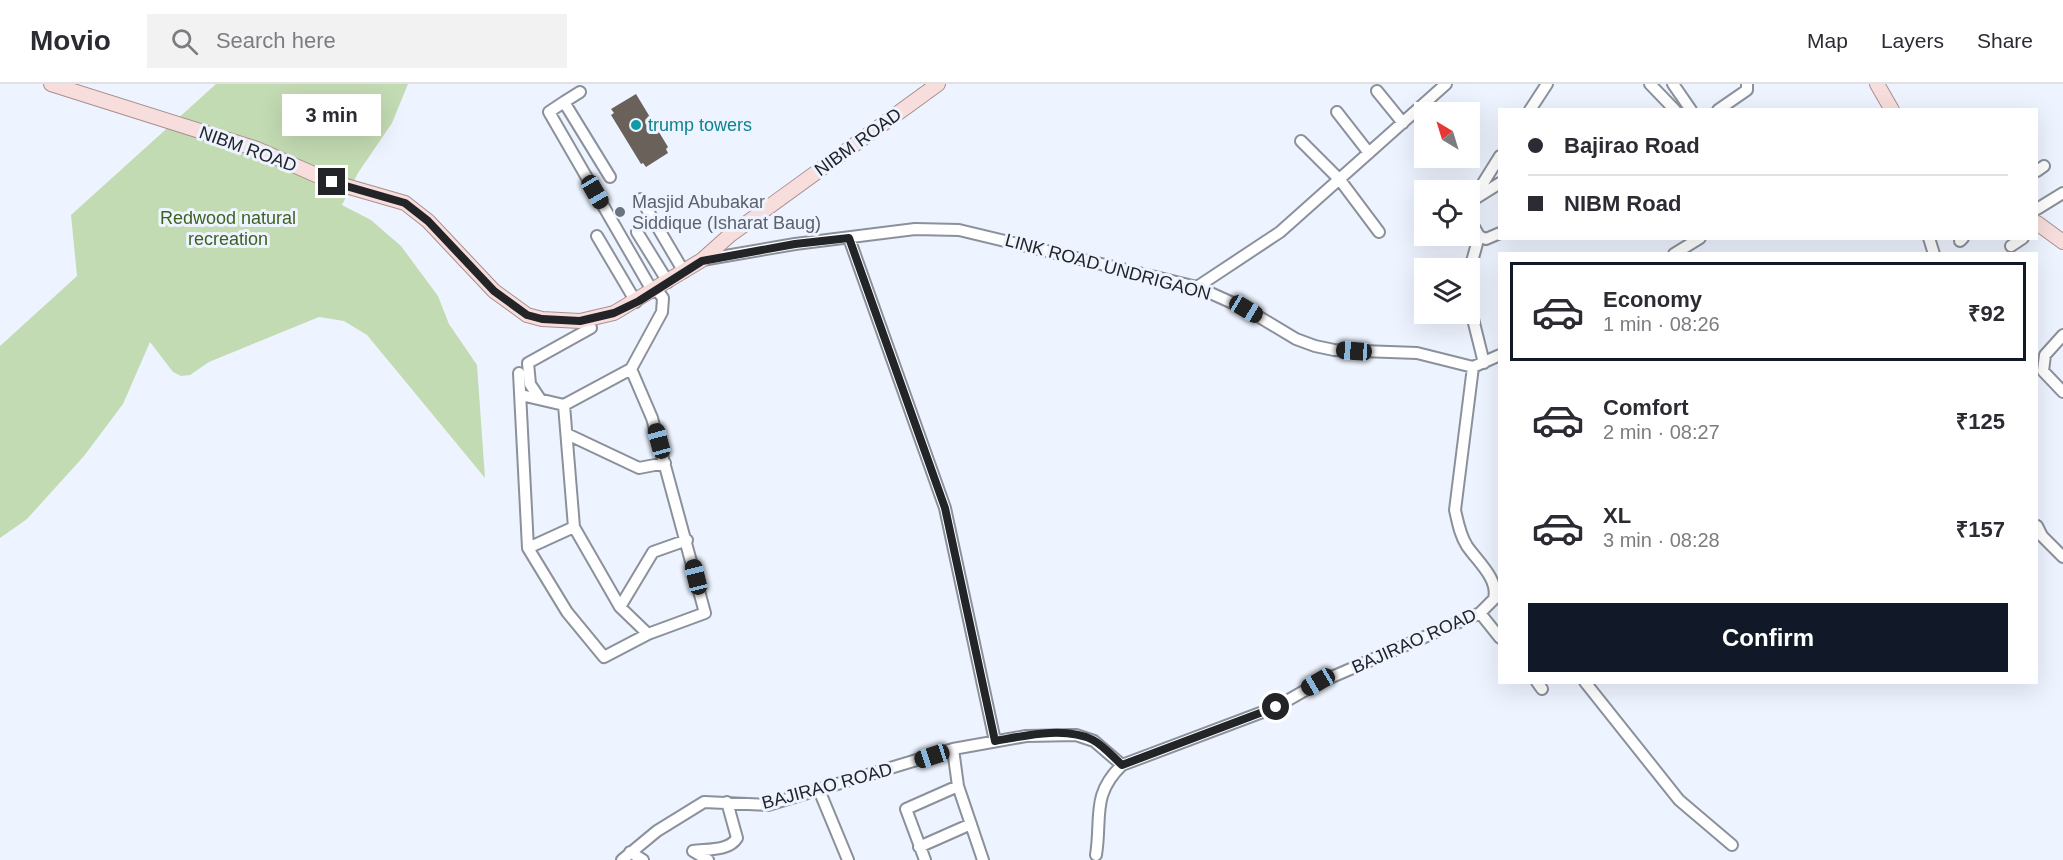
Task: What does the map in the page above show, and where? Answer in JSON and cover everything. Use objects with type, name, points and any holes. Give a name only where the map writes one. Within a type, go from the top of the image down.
[{"type":"main road","name":"NIBM ROAD","points":[[51,84],[257,149],[332,182],[405,203],[428,221],[494,291],[527,315],[580,321],[614,313],[702,261],[730,235],[938,84]]},
{"type":"main road","points":[[1877,84],[1891,108]]},
{"type":"main road","points":[[2039,226],[2063,242]]},
{"type":"street","points":[[1197,287],[1280,232],[1403,123],[1433,88],[1446,84]]},
{"type":"street","points":[[1531,108],[1547,84]]},
{"type":"street","points":[[1650,84],[1673,108]]},
{"type":"street","points":[[1673,84],[1690,108]]},
{"type":"street","points":[[1721,108],[1747,90],[1747,84]]},
{"type":"street","points":[[1377,91],[1403,123]]},
{"type":"street","points":[[580,93],[549,112],[659,288]]},
{"type":"street","points":[[564,102],[610,177]]},
{"type":"street","points":[[1337,112],[1369,153]]},
{"type":"street","points":[[1301,141],[1340,180],[1379,232]]},
{"type":"street","points":[[1480,188],[1498,159]]},
{"type":"street","points":[[1480,197],[1498,184]]},
{"type":"street","points":[[2038,208],[2063,193]]},
{"type":"street","points":[[641,199],[684,272]]},
{"type":"street","name":"LINK ROAD UNDRIGAON","points":[[702,261],[795,244],[915,229],[958,230],[1197,287],[1246,309],[1296,339],[1315,346],[1344,351],[1417,353],[1473,367]]},
{"type":"street","points":[[521,395],[564,405],[631,369],[662,312],[663,298],[637,232]]},
{"type":"street","points":[[1480,236],[1486,239],[1498,234]]},
{"type":"street","points":[[597,236],[636,302]]},
{"type":"street","points":[[849,238],[948,517],[995,741]]},
{"type":"street","points":[[2011,246],[2020,240]]},
{"type":"street","points":[[1474,324],[1484,363]]},
{"type":"street","points":[[540,399],[530,384],[528,363],[591,327]]},
{"type":"street","points":[[2063,335],[2045,355],[2043,371],[2063,392]]},
{"type":"street","points":[[1497,600],[1494,583],[1458,528],[1455,510],[1473,367],[1498,357]]},
{"type":"street","points":[[519,372],[528,548],[567,612],[604,657],[648,634],[705,613],[652,418],[631,369]]},
{"type":"street","points":[[564,405],[574,527],[620,607],[648,634]]},
{"type":"street","points":[[567,434],[639,468],[665,464]]},
{"type":"street","points":[[528,548],[574,527]]},
{"type":"street","points":[[2038,528],[2042,536],[2063,557]]},
{"type":"street","points":[[620,607],[653,552],[687,540]]},
{"type":"street","name":"BAJIRAO ROAD","points":[[626,856],[657,831],[704,802],[768,805],[953,749],[995,741],[1026,736],[1076,735],[1094,741],[1122,765],[1276,707],[1318,682],[1480,613],[1497,600]]},
{"type":"street","points":[[1480,613],[1498,636]]},
{"type":"street","points":[[1587,684],[1679,800],[1732,846]]},
{"type":"street","points":[[953,749],[958,786],[983,860]]},
{"type":"street","points":[[1096,855],[1100,798],[1107,779],[1122,765]]},
{"type":"street","points":[[925,860],[906,809],[958,786]]},
{"type":"street","points":[[819,790],[848,860]]},
{"type":"street","points":[[708,860],[693,851],[729,847],[737,838],[727,802]]},
{"type":"street","points":[[919,847],[971,824]]},
{"type":"street","points":[[626,856],[643,860]]},
{"type":"green space","name":"Redwood natural recreation","points":[[216,84],[408,84],[392,123],[358,173],[342,205],[371,220],[401,246],[438,296],[449,324],[477,365],[485,478],[367,335],[344,321],[319,317],[209,362],[190,375],[181,376],[173,372],[150,342],[123,404],[84,456],[27,519],[0,538],[0,346],[77,276],[71,215]]},
{"type":"building","name":"trump towers","points":[[636,94],[668,147],[666,149],[668,153],[646,167],[643,163],[641,164],[611,115],[614,113],[611,109]]},
{"type":"place","name":"trump towers","points":[[636,125]]},
{"type":"place","name":"Masjid Abubakar Siddique (Isharat Baug)","points":[[620,212]]},
{"type":"route","points":[[332,182],[405,203],[428,221],[477,276],[494,291],[527,315],[542,319],[580,321],[598,319],[639,301],[702,261],[795,244],[849,238],[945,508],[953,536],[995,741],[1026,736],[1076,735],[1094,741],[1122,765],[1276,707]]}]
